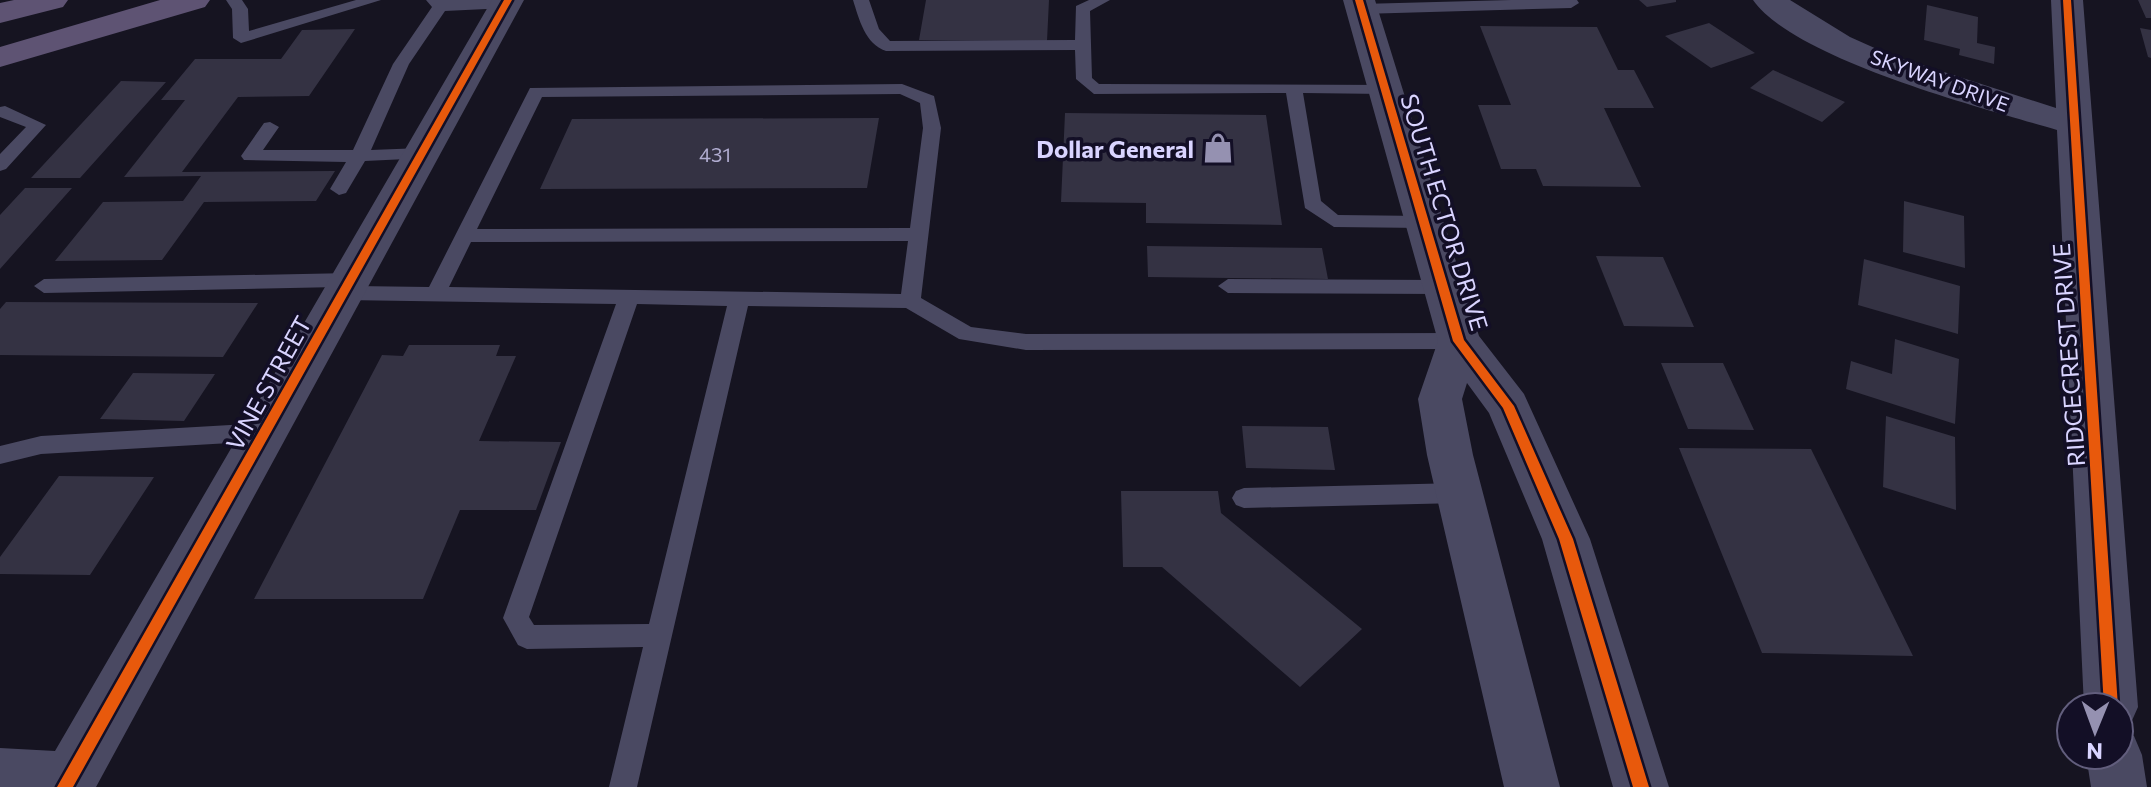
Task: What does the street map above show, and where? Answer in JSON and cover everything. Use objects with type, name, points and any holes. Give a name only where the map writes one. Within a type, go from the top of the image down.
[{"type":"main road","points":[[0,13],[52,0]]},
{"type":"main road","points":[[0,57],[194,0]]},
{"type":"street","name":"SKYWAY DRIVE","points":[[1769,0],[1814,29],[1907,73],[2076,124]]},
{"type":"street","name":"RIDGECREST DRIVE","points":[[2067,0],[2110,691]]},
{"type":"street","name":"VINE STREET","points":[[68,783],[508,2]]},
{"type":"street","name":"SOUTH ECTOR DRIVE","points":[[1360,5],[1459,341],[1508,406],[1566,539],[1641,787]]},
{"type":"street","name":"SOUTH ECTOR DRIVE","points":[[1459,341],[1440,399],[1532,787]]},
{"type":"street","points":[[0,775],[68,783]]},
{"type":"lane","points":[[234,0],[240,9],[241,38],[373,0]]},
{"type":"lane","points":[[861,0],[871,30],[886,46],[1083,45]]},
{"type":"lane","points":[[1102,0],[1082,9],[1084,79],[1094,89],[1385,89]]},
{"type":"lane","points":[[339,189],[359,156],[401,64],[437,3],[508,2]]},
{"type":"lane","points":[[1360,5],[1571,3]]},
{"type":"lane","points":[[1294,88],[1312,204],[1334,221],[1424,222]]},
{"type":"lane","points":[[436,293],[536,92],[902,89],[928,100],[932,128],[910,301]]},
{"type":"lane","points":[[0,112],[5,111],[37,125],[0,165]]},
{"type":"lane","points":[[270,127],[250,156],[422,154]]},
{"type":"lane","points":[[465,236],[919,234]]},
{"type":"lane","points":[[44,286],[347,286],[436,293],[910,301],[966,334],[1026,342],[1459,341]]},
{"type":"lane","points":[[1228,286],[1443,287]]},
{"type":"lane","points":[[629,297],[516,618],[527,637],[659,635]]},
{"type":"lane","points":[[623,787],[739,299]]},
{"type":"lane","points":[[0,455],[57,444],[172,440],[265,432]]},
{"type":"lane","points":[[1244,498],[1460,493]]},
{"type":"building","points":[[926,0],[1049,0],[1047,41],[919,40]]},
{"type":"building","points":[[1639,0],[1676,0],[1676,2],[1647,7]]},
{"type":"building","points":[[2138,0],[2151,0],[2151,18],[2146,18]]},
{"type":"building","points":[[1927,5],[1978,17],[1977,43],[1995,47],[1994,64],[1959,55],[1960,49],[1924,40]]},
{"type":"building","points":[[1709,23],[1755,53],[1711,68],[1665,36]]},
{"type":"building","points":[[1480,26],[1597,27],[1618,70],[1634,70],[1654,108],[1604,108],[1641,187],[1543,186],[1536,169],[1501,169],[1478,105],[1511,105]]},
{"type":"building","points":[[2140,28],[2151,30],[2151,58],[2148,57]]},
{"type":"building","points":[[355,29],[309,96],[238,97],[182,172],[335,171],[316,201],[204,202],[162,260],[55,261],[103,202],[183,201],[201,176],[124,177],[185,100],[161,100],[195,59],[281,59],[302,30]]},
{"type":"building","points":[[1773,70],[1845,102],[1822,122],[1750,88]]},
{"type":"building","points":[[121,81],[166,82],[80,178],[31,178]]},
{"type":"building","points":[[1065,113],[1266,115],[1282,225],[1146,223],[1146,203],[1061,202]]},
{"type":"building","points":[[879,118],[867,188],[540,189],[572,119]]},
{"type":"building","points":[[25,188],[72,188],[0,269],[0,215]]},
{"type":"building","points":[[1904,201],[1964,216],[1965,268],[1903,252]]},
{"type":"building","points":[[1147,246],[1322,248],[1328,279],[1148,277]]},
{"type":"building","points":[[1596,256],[1663,257],[1694,327],[1624,326]]},
{"type":"building","points":[[1864,259],[1960,286],[1958,334],[1858,305]]},
{"type":"building","points":[[6,302],[258,303],[223,357],[0,355],[0,309]]},
{"type":"building","points":[[1895,339],[1959,359],[1955,424],[1846,389],[1851,361],[1892,374]]},
{"type":"building","points":[[409,345],[500,345],[496,356],[516,356],[479,441],[561,442],[536,510],[460,510],[423,599],[254,599],[382,355],[403,356]]},
{"type":"building","points":[[1661,363],[1723,363],[1754,430],[1688,429]]},
{"type":"building","points":[[133,373],[215,374],[184,421],[100,419]]},
{"type":"building","points":[[1886,416],[1955,437],[1956,510],[1883,487]]},
{"type":"building","points":[[1242,426],[1328,427],[1335,470],[1246,468]]},
{"type":"building","points":[[1679,448],[1811,449],[1913,656],[1762,653]]},
{"type":"building","points":[[59,476],[154,477],[90,575],[0,574],[0,557]]},
{"type":"building","points":[[1121,491],[1218,491],[1221,513],[1362,629],[1300,687],[1162,567],[1123,567]]},
{"type":"cycle path","points":[[65,787],[508,0]]},
{"type":"cycle path","points":[[1359,0],[1459,341],[1508,406],[1566,539],[1641,787]]},
{"type":"cycle path","points":[[2067,0],[2110,691]]},
{"type":"place","name":"Dollar General","points":[[1218,148]]}]
